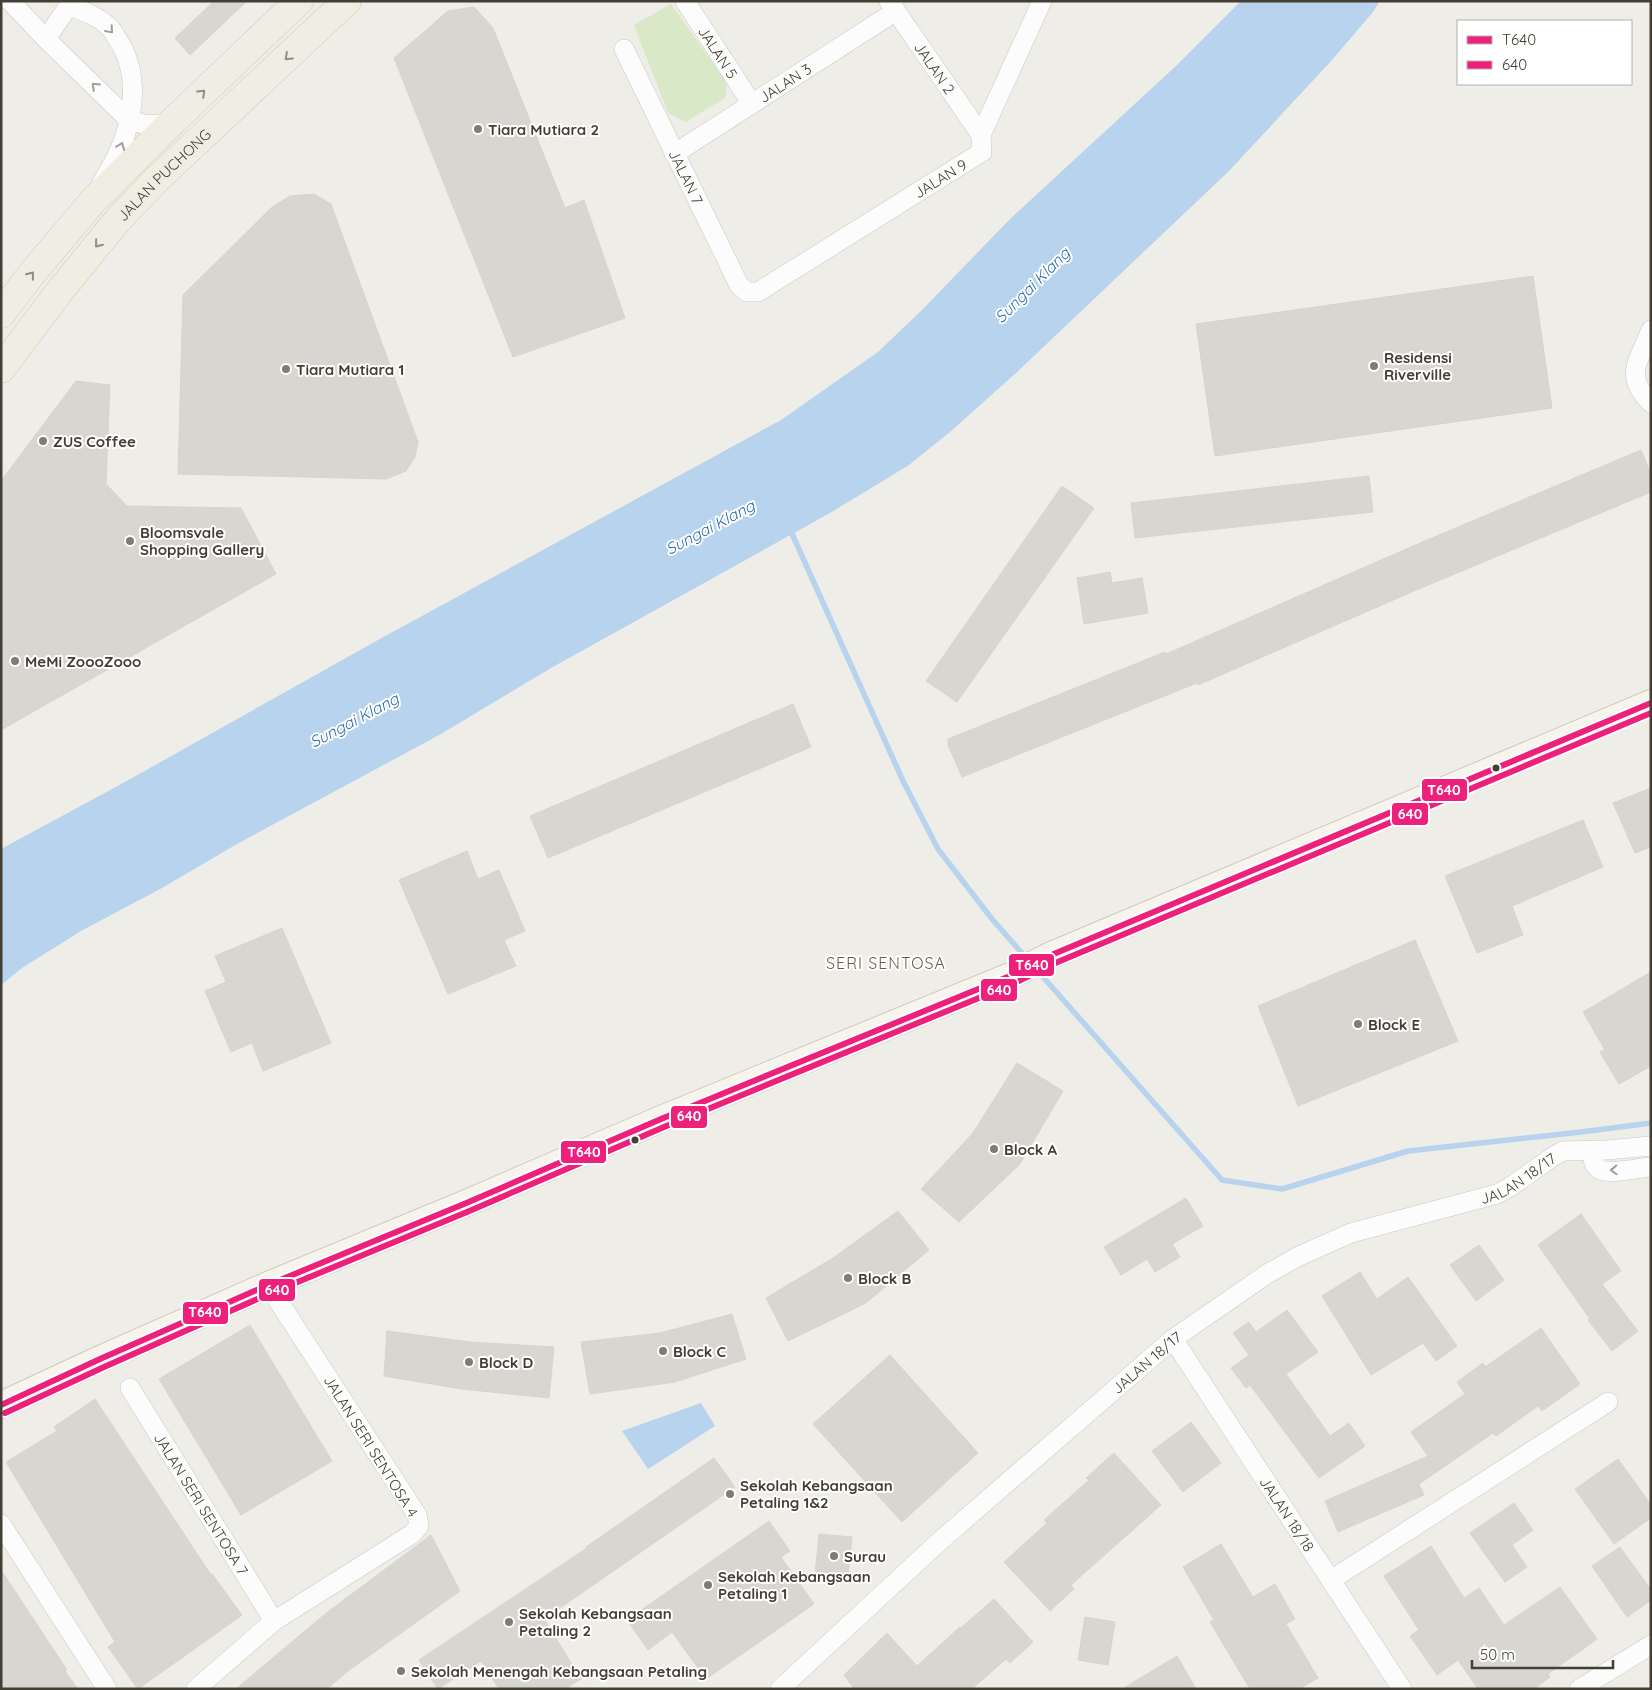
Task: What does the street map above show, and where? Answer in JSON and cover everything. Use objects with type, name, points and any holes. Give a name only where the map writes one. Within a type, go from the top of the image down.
[{"type":"main road","points":[[1,314],[34,271],[93,201],[171,123],[299,1]]},
{"type":"main road","name":"JALAN PUCHONG","points":[[1,369],[59,292],[117,221],[156,180],[347,1]]},
{"type":"main road","points":[[1,1405],[268,1285],[464,1204],[661,1119],[1010,976],[1049,956],[1651,704]]},
{"type":"street","points":[[10,1],[129,120],[147,124],[171,123]]},
{"type":"street","name":"JALAN 5","points":[[685,1],[752,104]]},
{"type":"street","name":"JALAN 9","points":[[758,292],[982,152],[981,135],[1042,1]]},
{"type":"street","points":[[46,39],[70,4],[90,13],[110,27],[130,62],[134,86],[129,120],[120,148],[93,201]]},
{"type":"street","name":"JALAN 3","points":[[674,154],[752,104],[893,6]]},
{"type":"street","name":"JALAN 2","points":[[893,6],[981,135]]},
{"type":"street","name":"JALAN 7","points":[[624,49],[739,286],[747,292],[758,292]]},
{"type":"street","points":[[1651,330],[1635,370],[1638,389],[1651,403]]},
{"type":"street","name":"JALAN 18/17","points":[[780,1689],[941,1540],[1173,1339],[1267,1274],[1297,1256],[1352,1233],[1497,1194],[1563,1151],[1651,1146]]},
{"type":"street","points":[[1586,1150],[1595,1166],[1599,1169],[1614,1171],[1651,1167]]},
{"type":"street","name":"JALAN SERI SENTOSA 4","points":[[196,1689],[274,1621],[412,1534],[419,1526],[417,1515],[268,1285]]},
{"type":"street","name":"JALAN 18/18","points":[[1173,1339],[1402,1689]]},
{"type":"street","name":"JALAN SERI SENTOSA 7","points":[[130,1388],[274,1621]]},
{"type":"street","points":[[1331,1580],[1608,1402]]},
{"type":"street","points":[[1,1524],[107,1689]]},
{"type":"street","points":[[1579,1689],[1651,1645]]},
{"type":"green space","points":[[671,4],[727,83],[725,98],[686,122],[668,113],[634,25]]},
{"type":"water","name":"Sungai Klang","points":[[1241,1],[1380,1],[1373,12],[1332,60],[1229,171],[1016,373],[950,432],[909,465],[830,513],[551,668],[441,734],[81,931],[22,968],[1,985],[1,849],[781,420],[878,352],[921,311],[1011,218],[1177,65]]},
{"type":"water","points":[[701,1403],[715,1426],[648,1469],[622,1431]]},
{"type":"building","points":[[214,1],[247,1],[190,55],[175,38]]},
{"type":"building","name":"Tiara Mutiara 2","points":[[474,7],[493,28],[565,208],[584,200],[625,318],[513,357],[394,58],[448,11]]},
{"type":"building","name":"Tiara Mutiara 1","points":[[314,194],[331,204],[418,442],[415,457],[406,471],[386,479],[178,474],[183,295],[272,207],[290,196]]},
{"type":"building","name":"Residensi Riverville","points":[[1533,276],[1552,408],[1215,456],[1196,324]]},
{"type":"building","name":"Bloomsvale Shopping Gallery","points":[[76,381],[110,385],[106,484],[127,506],[241,508],[276,574],[1,730],[1,481]]},
{"type":"building","points":[[1641,450],[1651,474],[1651,492],[1414,591],[1198,685],[1197,683],[962,777],[948,745],[948,739],[1165,652],[1166,654],[1420,543]]},
{"type":"building","points":[[1369,476],[1373,512],[1135,538],[1131,503]]},
{"type":"building","points":[[1062,486],[1094,508],[957,702],[926,681]]},
{"type":"building","points":[[1110,572],[1112,583],[1142,578],[1148,613],[1084,624],[1077,578]]},
{"type":"building","points":[[793,704],[811,747],[548,858],[530,816]]},
{"type":"building","points":[[1651,788],[1651,847],[1635,853],[1613,803]]},
{"type":"building","points":[[1583,820],[1603,867],[1512,906],[1523,935],[1477,953],[1445,876]]},
{"type":"building","points":[[467,851],[478,879],[499,870],[525,931],[504,940],[516,966],[448,994],[399,880]]},
{"type":"building","points":[[282,928],[331,1043],[263,1071],[252,1043],[231,1052],[205,991],[226,982],[215,956]]},
{"type":"building","name":"Block E","points":[[1415,940],[1458,1041],[1298,1106],[1258,1006]]},
{"type":"building","points":[[1651,972],[1651,1066],[1619,1084],[1600,1052],[1605,1050],[1583,1012]]},
{"type":"building","name":"Block A","points":[[1017,1063],[1063,1091],[1020,1164],[959,1222],[921,1189],[973,1133]]},
{"type":"building","points":[[1186,1198],[1203,1226],[1172,1244],[1180,1257],[1155,1272],[1147,1259],[1121,1275],[1104,1247]]},
{"type":"building","name":"Block B","points":[[898,1211],[929,1250],[866,1303],[788,1341],[766,1298],[833,1258]]},
{"type":"building","points":[[1581,1214],[1621,1271],[1602,1284],[1638,1331],[1612,1351],[1588,1320],[1590,1319],[1538,1245]]},
{"type":"building","points":[[1479,1245],[1504,1280],[1476,1301],[1450,1265]]},
{"type":"building","points":[[1360,1272],[1377,1299],[1408,1277],[1457,1346],[1436,1361],[1423,1343],[1371,1375],[1322,1296]]},
{"type":"building","points":[[1287,1310],[1318,1352],[1286,1374],[1330,1436],[1349,1423],[1365,1446],[1319,1478],[1250,1385],[1246,1388],[1231,1368],[1249,1355],[1233,1333],[1249,1322],[1256,1332]]},
{"type":"building","name":"Block C","points":[[732,1314],[746,1359],[675,1382],[590,1394],[581,1342],[660,1333]]},
{"type":"building","points":[[250,1325],[332,1461],[241,1515],[159,1379]]},
{"type":"building","points":[[1541,1328],[1580,1384],[1542,1411],[1538,1406],[1496,1436],[1493,1433],[1419,1484],[1424,1495],[1338,1532],[1325,1501],[1428,1456],[1411,1432],[1465,1394],[1457,1382],[1483,1363],[1485,1367]]},
{"type":"building","name":"Block D","points":[[387,1331],[470,1342],[554,1347],[549,1398],[462,1389],[384,1376]]},
{"type":"building","points":[[890,1355],[978,1453],[902,1522],[813,1424]]},
{"type":"building","points":[[95,1399],[211,1575],[242,1615],[138,1689],[108,1647],[115,1642],[6,1462],[57,1431],[54,1427]]},
{"type":"building","points":[[1191,1422],[1221,1463],[1183,1492],[1152,1451]]},
{"type":"building","points":[[1114,1453],[1161,1505],[1071,1585],[1074,1589],[1050,1611],[1004,1562],[1047,1523],[1044,1520],[1089,1480],[1086,1478]]},
{"type":"building","points":[[714,1458],[735,1487],[544,1619],[581,1679],[565,1689],[499,1689],[481,1661],[438,1689],[419,1660],[587,1548]]},
{"type":"building","points":[[1618,1459],[1651,1505],[1651,1518],[1614,1544],[1575,1489]]},
{"type":"building","points":[[1514,1503],[1533,1530],[1512,1545],[1527,1567],[1505,1582],[1470,1533]]},
{"type":"building","points":[[769,1521],[790,1551],[781,1557],[814,1604],[706,1679],[672,1632],[648,1650],[627,1620]]},
{"type":"building","name":"Surau","points":[[819,1534],[852,1537],[848,1578],[815,1575]]},
{"type":"building","points":[[431,1535],[460,1591],[348,1671],[327,1689],[236,1689],[325,1614]]},
{"type":"building","points":[[1221,1544],[1253,1597],[1275,1584],[1295,1619],[1286,1624],[1318,1678],[1299,1689],[1250,1689],[1210,1622],[1214,1620],[1183,1567]]},
{"type":"building","points":[[1431,1546],[1464,1598],[1479,1588],[1504,1625],[1560,1587],[1597,1639],[1548,1674],[1550,1677],[1534,1689],[1478,1689],[1458,1660],[1437,1675],[1410,1636],[1419,1630],[1384,1576]]},
{"type":"building","points":[[1620,1547],[1651,1590],[1651,1600],[1627,1617],[1592,1566]]},
{"type":"building","points":[[1,1570],[67,1670],[65,1671],[78,1689],[1,1689]]},
{"type":"building","points":[[994,1599],[1033,1642],[1010,1663],[1006,1659],[972,1689],[854,1689],[844,1675],[887,1633],[917,1666]]},
{"type":"building","points":[[1085,1617],[1115,1622],[1108,1665],[1078,1660]]},
{"type":"building","points":[[1177,1656],[1196,1689],[1122,1689]]},
{"type":"waterway","points":[[789,527],[903,781],[938,849],[992,919],[1028,960]]},
{"type":"waterway","points":[[1036,969],[1222,1180],[1282,1189],[1408,1151],[1651,1123]]},
{"type":"transit line","name":"T640","points":[[1,1405],[268,1285],[464,1204],[661,1119],[1010,976],[1049,956],[1651,703]]},
{"type":"transit line","name":"640","points":[[5,1413],[271,1293],[467,1212],[664,1127],[1013,984],[1053,964],[1651,713]]},
{"type":"place","name":"Tiara Mutiara 2","points":[[478,129]]},
{"type":"place","name":"Residensi Riverville","points":[[1374,366]]},
{"type":"place","name":"Tiara Mutiara 1","points":[[286,369]]},
{"type":"place","name":"ZUS Coffee","points":[[43,441]]},
{"type":"place","name":"Bloomsvale Shopping Gallery","points":[[130,541]]},
{"type":"place","name":"MeMi ZoooZooo","points":[[15,661]]},
{"type":"place","name":"Block E","points":[[1358,1024]]},
{"type":"place","name":"Block A","points":[[994,1149]]},
{"type":"place","name":"Block B","points":[[848,1278]]},
{"type":"place","name":"Block C","points":[[663,1351]]},
{"type":"place","name":"Block D","points":[[469,1362]]},
{"type":"place","name":"Sekolah Kebangsaan Petaling 1&2","points":[[730,1494]]},
{"type":"place","name":"Surau","points":[[834,1556]]},
{"type":"place","name":"Sekolah Kebangsaan Petaling 1","points":[[708,1585]]},
{"type":"place","name":"Sekolah Kebangsaan Petaling 2","points":[[509,1622]]},
{"type":"place","name":"Sekolah Menengah Kebangsaan Petaling","points":[[401,1671]]},
{"type":"district","name":"SERI SENTOSA","points":[[886,963]]}]
